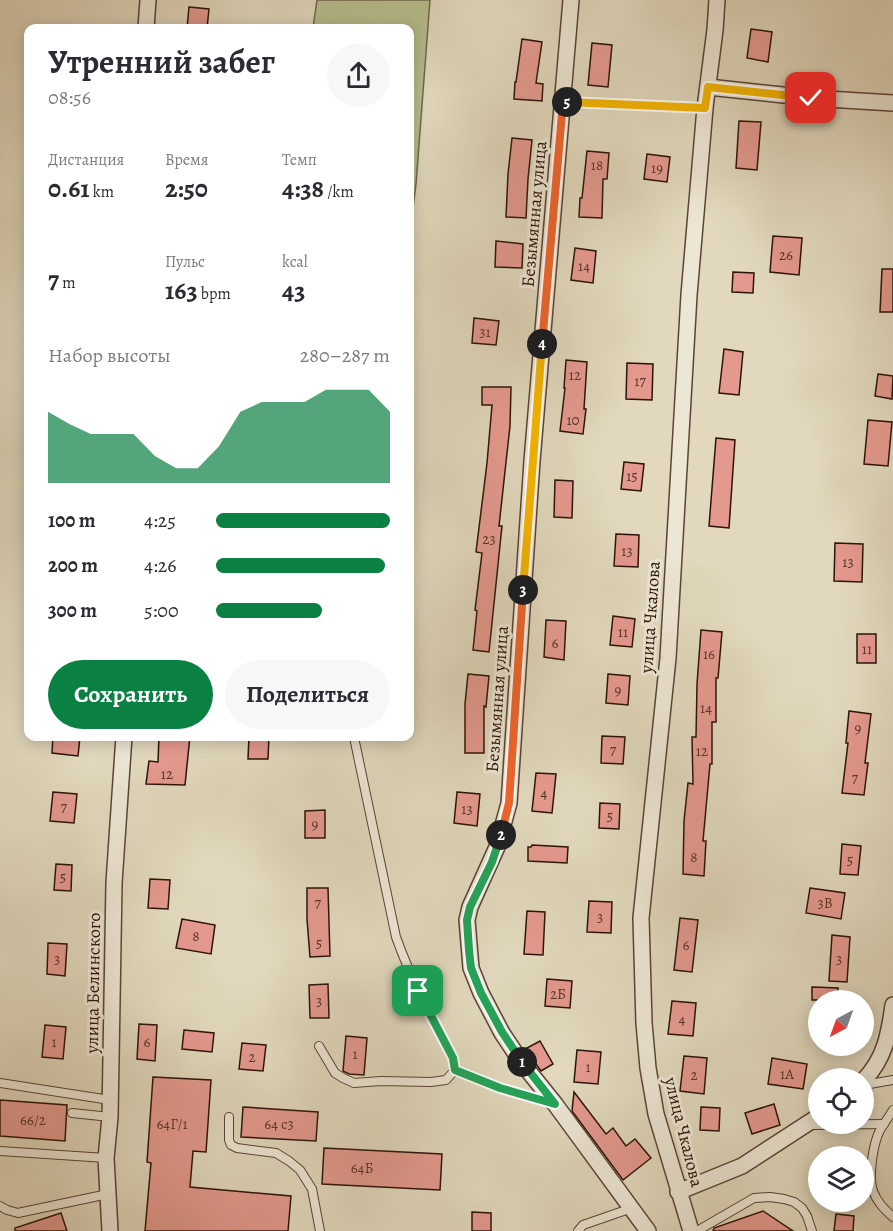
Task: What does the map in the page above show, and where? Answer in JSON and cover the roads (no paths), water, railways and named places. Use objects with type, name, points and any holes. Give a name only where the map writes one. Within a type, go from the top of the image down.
[{"type":"street","points":[[146,24],[148,0]]},
{"type":"street","name":"Безымянная улица","points":[[571,0],[532,461],[509,803],[492,862],[470,907],[467,920],[471,968],[481,993],[502,1032],[522,1063],[555,1104],[648,1231]]},
{"type":"street","name":"улица Чкалова","points":[[690,1231],[656,1114],[648,1068],[644,1023],[641,918],[668,658],[688,295],[717,0]]},
{"type":"street","points":[[708,87],[811,98],[893,103]]},
{"type":"street","name":"улица Белинского","points":[[110,1231],[106,1158],[110,1117],[114,883],[124,741]]},
{"type":"street","points":[[874,1068],[889,1036],[893,1005]]},
{"type":"street","points":[[678,1192],[742,1166],[806,1126]]},
{"type":"lane","points":[[563,102],[705,108]]},
{"type":"lane","points":[[354,742],[396,937],[418,991],[453,1058],[455,1070]]},
{"type":"lane","points":[[319,1046],[335,1073],[354,1083],[446,1080],[455,1070]]},
{"type":"lane","points":[[455,1070],[500,1088],[555,1104]]},
{"type":"lane","points":[[874,1082],[893,1080]]},
{"type":"lane","points":[[0,1083],[110,1100]]},
{"type":"lane","points":[[72,1113],[110,1117]]},
{"type":"lane","points":[[892,1114],[880,1130],[871,1165],[872,1189],[880,1206],[893,1217]]},
{"type":"lane","points":[[229,1117],[231,1145],[237,1148],[276,1153],[300,1170],[312,1189],[320,1231]]},
{"type":"lane","points":[[806,1126],[884,1124]]},
{"type":"lane","points":[[0,1151],[106,1158]]},
{"type":"lane","points":[[0,1206],[18,1213],[108,1194]]},
{"type":"lane","points":[[697,1231],[754,1198],[770,1197],[794,1202],[802,1208],[812,1231]]},
{"type":"lane","points":[[578,1231],[583,1225],[632,1208]]}]
